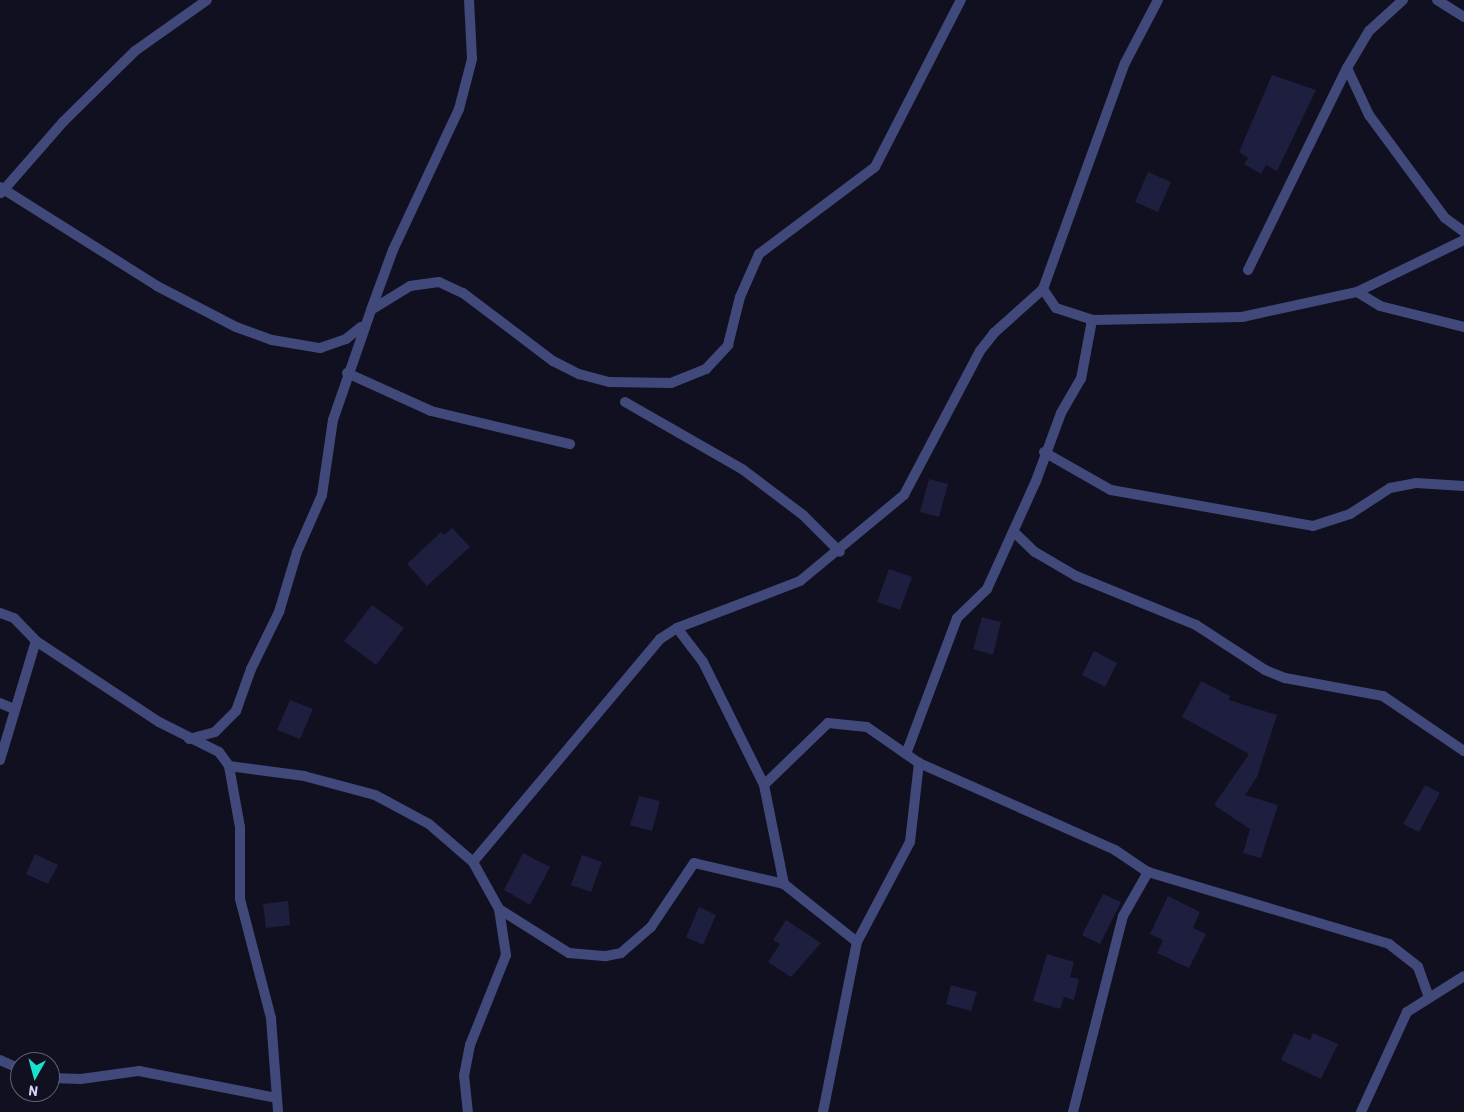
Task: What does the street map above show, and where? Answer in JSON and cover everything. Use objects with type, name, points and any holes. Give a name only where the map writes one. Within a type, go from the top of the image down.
[{"type":"street","points":[[207,0],[135,51],[63,122],[2,190],[157,286],[236,327],[272,340],[320,348],[346,339],[362,326]]},
{"type":"street","points":[[189,739],[215,732],[236,711],[251,669],[280,612],[296,552],[322,496],[330,433],[362,326],[371,310],[392,250],[459,109],[472,59],[470,0]]},
{"type":"street","points":[[371,310],[410,286],[439,282],[464,292],[546,356],[579,374],[608,382],[671,383],[706,369],[728,345],[740,296],[759,254],[875,167],[961,0]]},
{"type":"street","points":[[473,862],[660,639],[677,628],[787,588],[840,552],[904,495],[980,351],[994,333],[1043,289],[1126,63],[1158,0]]},
{"type":"street","points":[[1248,270],[1346,68],[1369,31],[1402,0]]},
{"type":"street","points":[[1437,0],[1464,17]]},
{"type":"street","points":[[1346,68],[1368,115],[1445,218],[1464,232]]},
{"type":"street","points":[[1043,289],[1056,308],[1092,320],[1217,319],[1302,307],[1357,292],[1464,240]]},
{"type":"street","points":[[1357,292],[1380,306],[1464,327]]},
{"type":"street","points":[[906,754],[957,618],[987,589],[1014,532],[1044,452],[1081,379],[1092,320]]},
{"type":"street","points":[[347,373],[430,411],[570,444]]},
{"type":"street","points":[[625,402],[757,479],[840,552]]},
{"type":"street","points":[[1044,452],[1111,490],[1313,526],[1350,514],[1390,488],[1416,483],[1464,486]]},
{"type":"street","points":[[1014,532],[1035,552],[1076,576],[1196,625],[1265,670],[1285,678],[1384,696],[1464,751]]},
{"type":"street","points":[[0,613],[14,618],[36,641],[189,739],[219,752],[229,766],[240,827],[240,898],[271,1018],[278,1112]]},
{"type":"street","points":[[677,628],[703,662],[764,785],[784,884]]},
{"type":"street","points":[[0,760],[12,708],[36,641]]},
{"type":"street","points":[[0,702],[12,708]]},
{"type":"street","points":[[764,785],[828,722],[867,727],[919,763],[1115,850],[1148,872],[1299,920],[1389,944],[1418,967],[1428,995]]},
{"type":"street","points":[[823,1112],[857,942],[910,842],[919,763]]},
{"type":"street","points":[[229,766],[304,776],[375,794],[429,824],[473,862],[498,909],[506,955],[470,1045],[464,1075],[468,1112]]},
{"type":"street","points":[[498,909],[568,953],[606,956],[621,953],[651,926],[694,863],[784,884],[857,942]]},
{"type":"street","points":[[1073,1112],[1123,916],[1148,872]]},
{"type":"street","points":[[1361,1112],[1393,1037],[1407,1012],[1428,995],[1464,976]]},
{"type":"street","points":[[60,1078],[81,1079],[139,1071],[276,1098]]},
{"type":"building","points":[[1272,75],[1316,90],[1277,171],[1266,165],[1261,174],[1244,164],[1248,158],[1239,152]]},
{"type":"building","points":[[1148,172],[1171,182],[1158,212],[1135,202]]},
{"type":"building","points":[[929,479],[948,484],[939,517],[920,512]]},
{"type":"building","points":[[452,528],[470,547],[427,586],[407,564],[441,532],[444,535]]},
{"type":"building","points":[[889,569],[912,577],[900,610],[877,602]]},
{"type":"building","points":[[372,605],[404,628],[376,665],[344,641]]},
{"type":"building","points":[[982,617],[1001,622],[993,655],[973,649]]},
{"type":"building","points":[[1094,651],[1117,663],[1105,687],[1082,675]]},
{"type":"building","points":[[1201,681],[1230,696],[1229,700],[1277,715],[1257,777],[1245,795],[1278,805],[1261,858],[1243,853],[1250,829],[1214,805],[1249,754],[1182,717]]},
{"type":"building","points":[[290,700],[313,709],[300,739],[277,730]]},
{"type":"building","points":[[1425,785],[1440,793],[1419,832],[1403,824]]},
{"type":"building","points":[[639,796],[660,801],[652,831],[630,825]]},
{"type":"building","points":[[523,853],[550,867],[530,905],[504,890]]},
{"type":"building","points":[[35,854],[58,865],[48,884],[26,874]]},
{"type":"building","points":[[582,855],[602,862],[591,892],[571,885]]},
{"type":"building","points":[[1103,894],[1121,902],[1100,944],[1082,935]]},
{"type":"building","points":[[1168,896],[1200,912],[1193,928],[1206,934],[1189,968],[1157,953],[1163,940],[1150,934]]},
{"type":"building","points":[[288,901],[290,925],[266,928],[263,904]]},
{"type":"building","points":[[699,907],[716,915],[703,945],[686,937]]},
{"type":"building","points":[[786,920],[821,943],[791,977],[768,962],[780,944],[773,940]]},
{"type":"building","points":[[1047,954],[1074,962],[1070,977],[1079,979],[1074,1000],[1064,997],[1060,1009],[1033,1001]]},
{"type":"building","points":[[951,985],[977,992],[971,1011],[946,1004]]},
{"type":"building","points":[[1294,1033],[1310,1040],[1313,1033],[1338,1044],[1321,1079],[1281,1060]]}]
